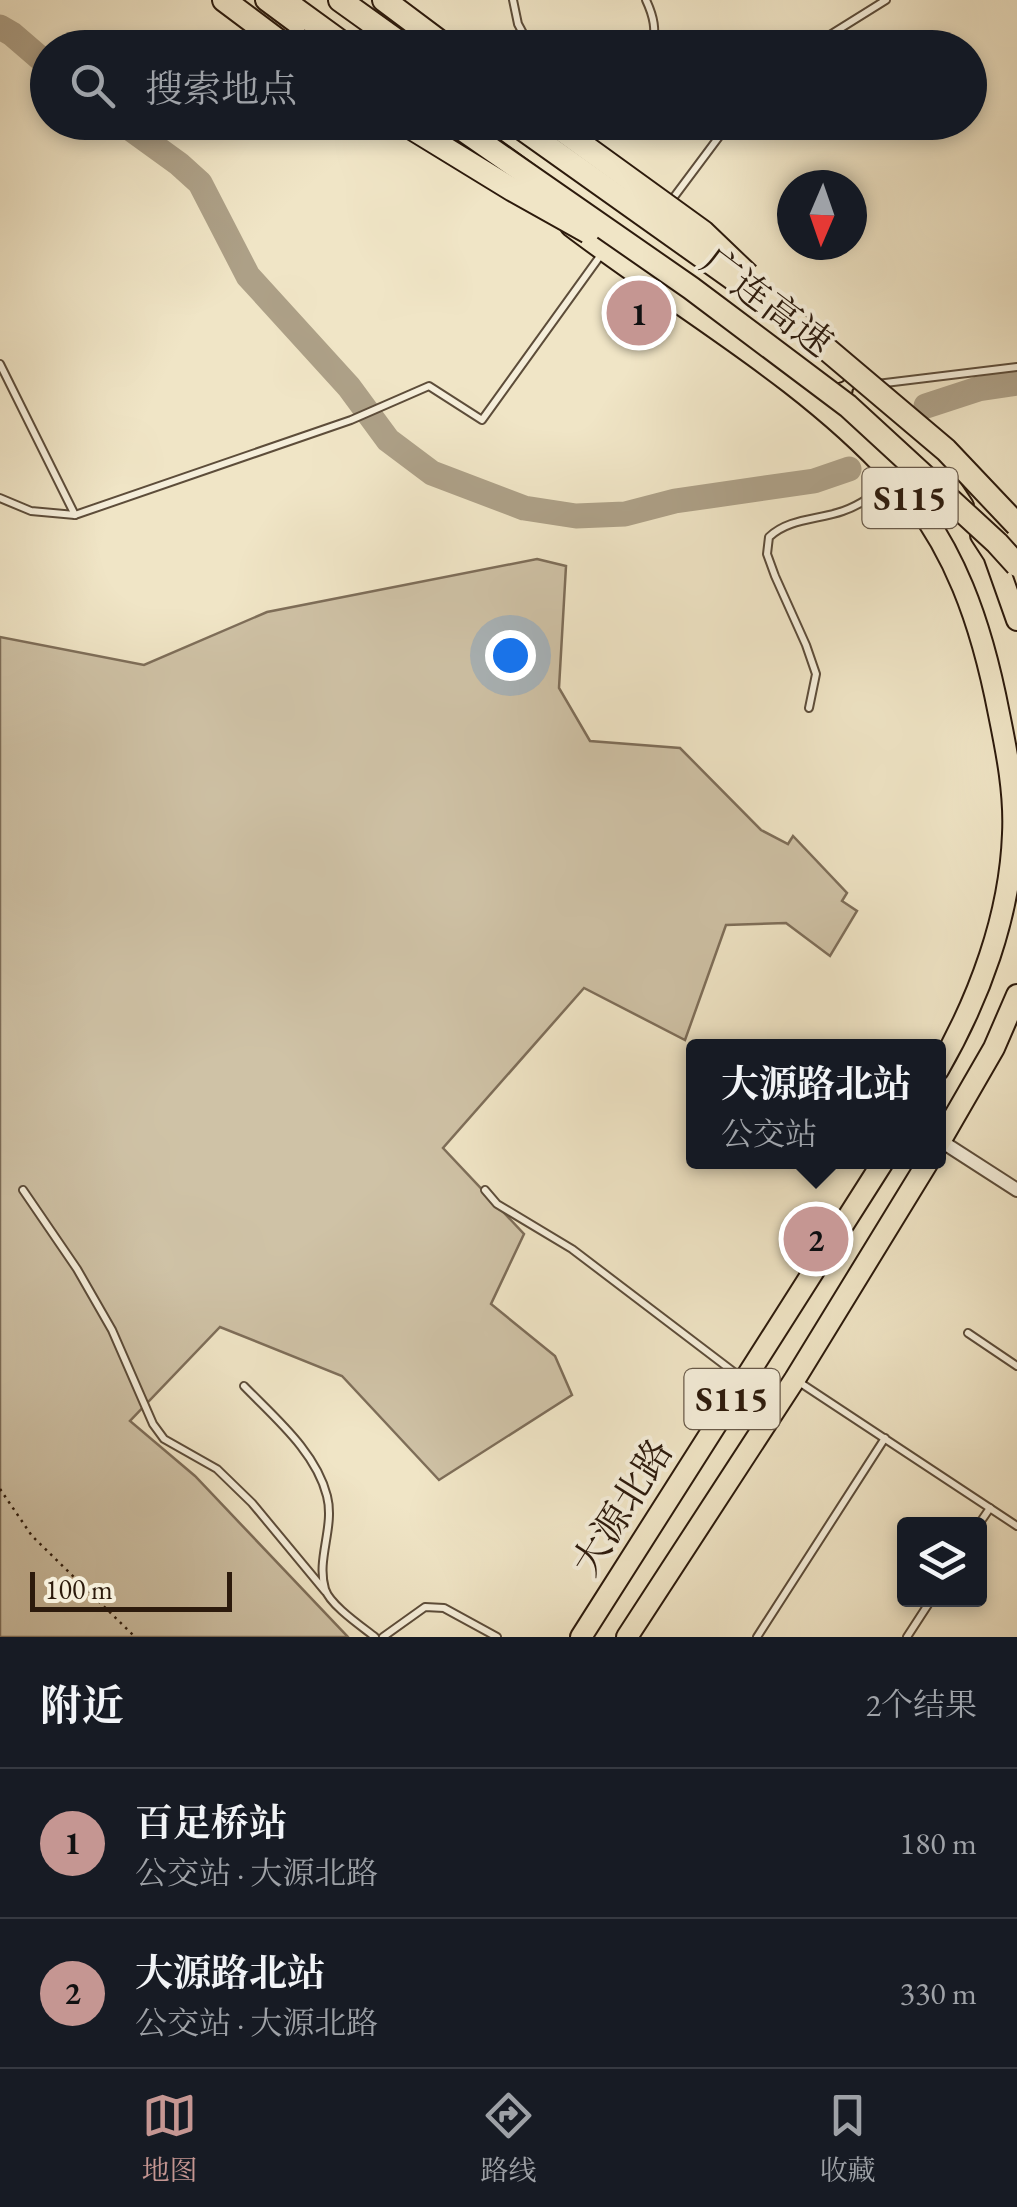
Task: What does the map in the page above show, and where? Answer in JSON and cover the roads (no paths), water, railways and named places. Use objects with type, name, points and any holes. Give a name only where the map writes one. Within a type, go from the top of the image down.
[{"type":"highway","points":[[224,0],[264,30]]},
{"type":"highway","points":[[282,0],[324,30]]},
{"type":"highway","points":[[340,0],[381,30]]},
{"type":"highway","points":[[384,0],[424,30]]},
{"type":"highway","points":[[431,140],[703,296]]},
{"type":"highway","name":"广连高速","points":[[478,140],[703,296],[848,406],[997,542],[1017,565]]},
{"type":"highway","name":"广连高速","points":[[508,140],[796,324],[946,450],[1017,525]]},
{"type":"highway","points":[[576,140],[703,232],[834,356]]},
{"type":"main road","points":[[266,0],[307,30]]},
{"type":"main road","points":[[327,0],[368,30]]},
{"type":"main road","name":"S115","points":[[503,140],[604,251],[799,390],[849,432],[895,478],[942,541],[970,602],[992,678],[1008,758],[1013,833],[1006,890],[991,950],[959,1034],[946,1056]]},
{"type":"main road","name":"S115","points":[[508,140],[741,300],[856,387],[914,439],[940,470],[994,555],[1017,620]]},
{"type":"main road","points":[[946,1132],[994,1048],[1017,995]]},
{"type":"main road","name":"大源北路","points":[[581,1637],[880,1169]]},
{"type":"main road","name":"大源北路","points":[[627,1637],[795,1379],[924,1169]]},
{"type":"street","points":[[946,1147],[1017,1190]]},
{"type":"lane","points":[[513,0],[521,30]]},
{"type":"lane","points":[[646,0],[656,30]]},
{"type":"lane","points":[[838,30],[886,0]]},
{"type":"lane","points":[[646,234],[716,140]]},
{"type":"lane","points":[[0,498],[30,511],[75,515],[351,420],[428,386],[482,420],[604,251]]},
{"type":"lane","points":[[0,364],[75,515]]},
{"type":"lane","points":[[856,387],[1017,368]]},
{"type":"lane","points":[[809,708],[816,674],[767,554],[769,537],[780,527],[845,511],[869,499],[895,478]]},
{"type":"lane","points":[[23,1190],[112,1330],[153,1424],[164,1439],[217,1469],[252,1503],[340,1608],[374,1637]]},
{"type":"lane","points":[[485,1190],[497,1204],[572,1249],[744,1380]]},
{"type":"lane","points":[[968,1333],[1017,1366]]},
{"type":"lane","points":[[795,1379],[1017,1526]]},
{"type":"lane","points":[[244,1386],[290,1433],[316,1467],[328,1498],[330,1528],[323,1564],[326,1591]]},
{"type":"lane","points":[[757,1637],[885,1438]]},
{"type":"lane","points":[[984,1517],[990,1508]]},
{"type":"lane","points":[[382,1637],[425,1607],[444,1608],[497,1637]]},
{"type":"lane","points":[[907,1637],[926,1607]]},
{"type":"waterway","points":[[0,27],[30,50]]},
{"type":"waterway","points":[[146,140],[200,183],[248,276],[349,387],[388,440],[432,473],[524,508],[576,516],[625,514],[675,501],[814,481],[849,469]]},
{"type":"waterway","points":[[926,406],[978,389],[1017,383]]},
{"type":"place","name":"百足桥站","points":[[639,313]]},
{"type":"place","name":"大源路北站","points":[[816,1239]]}]
